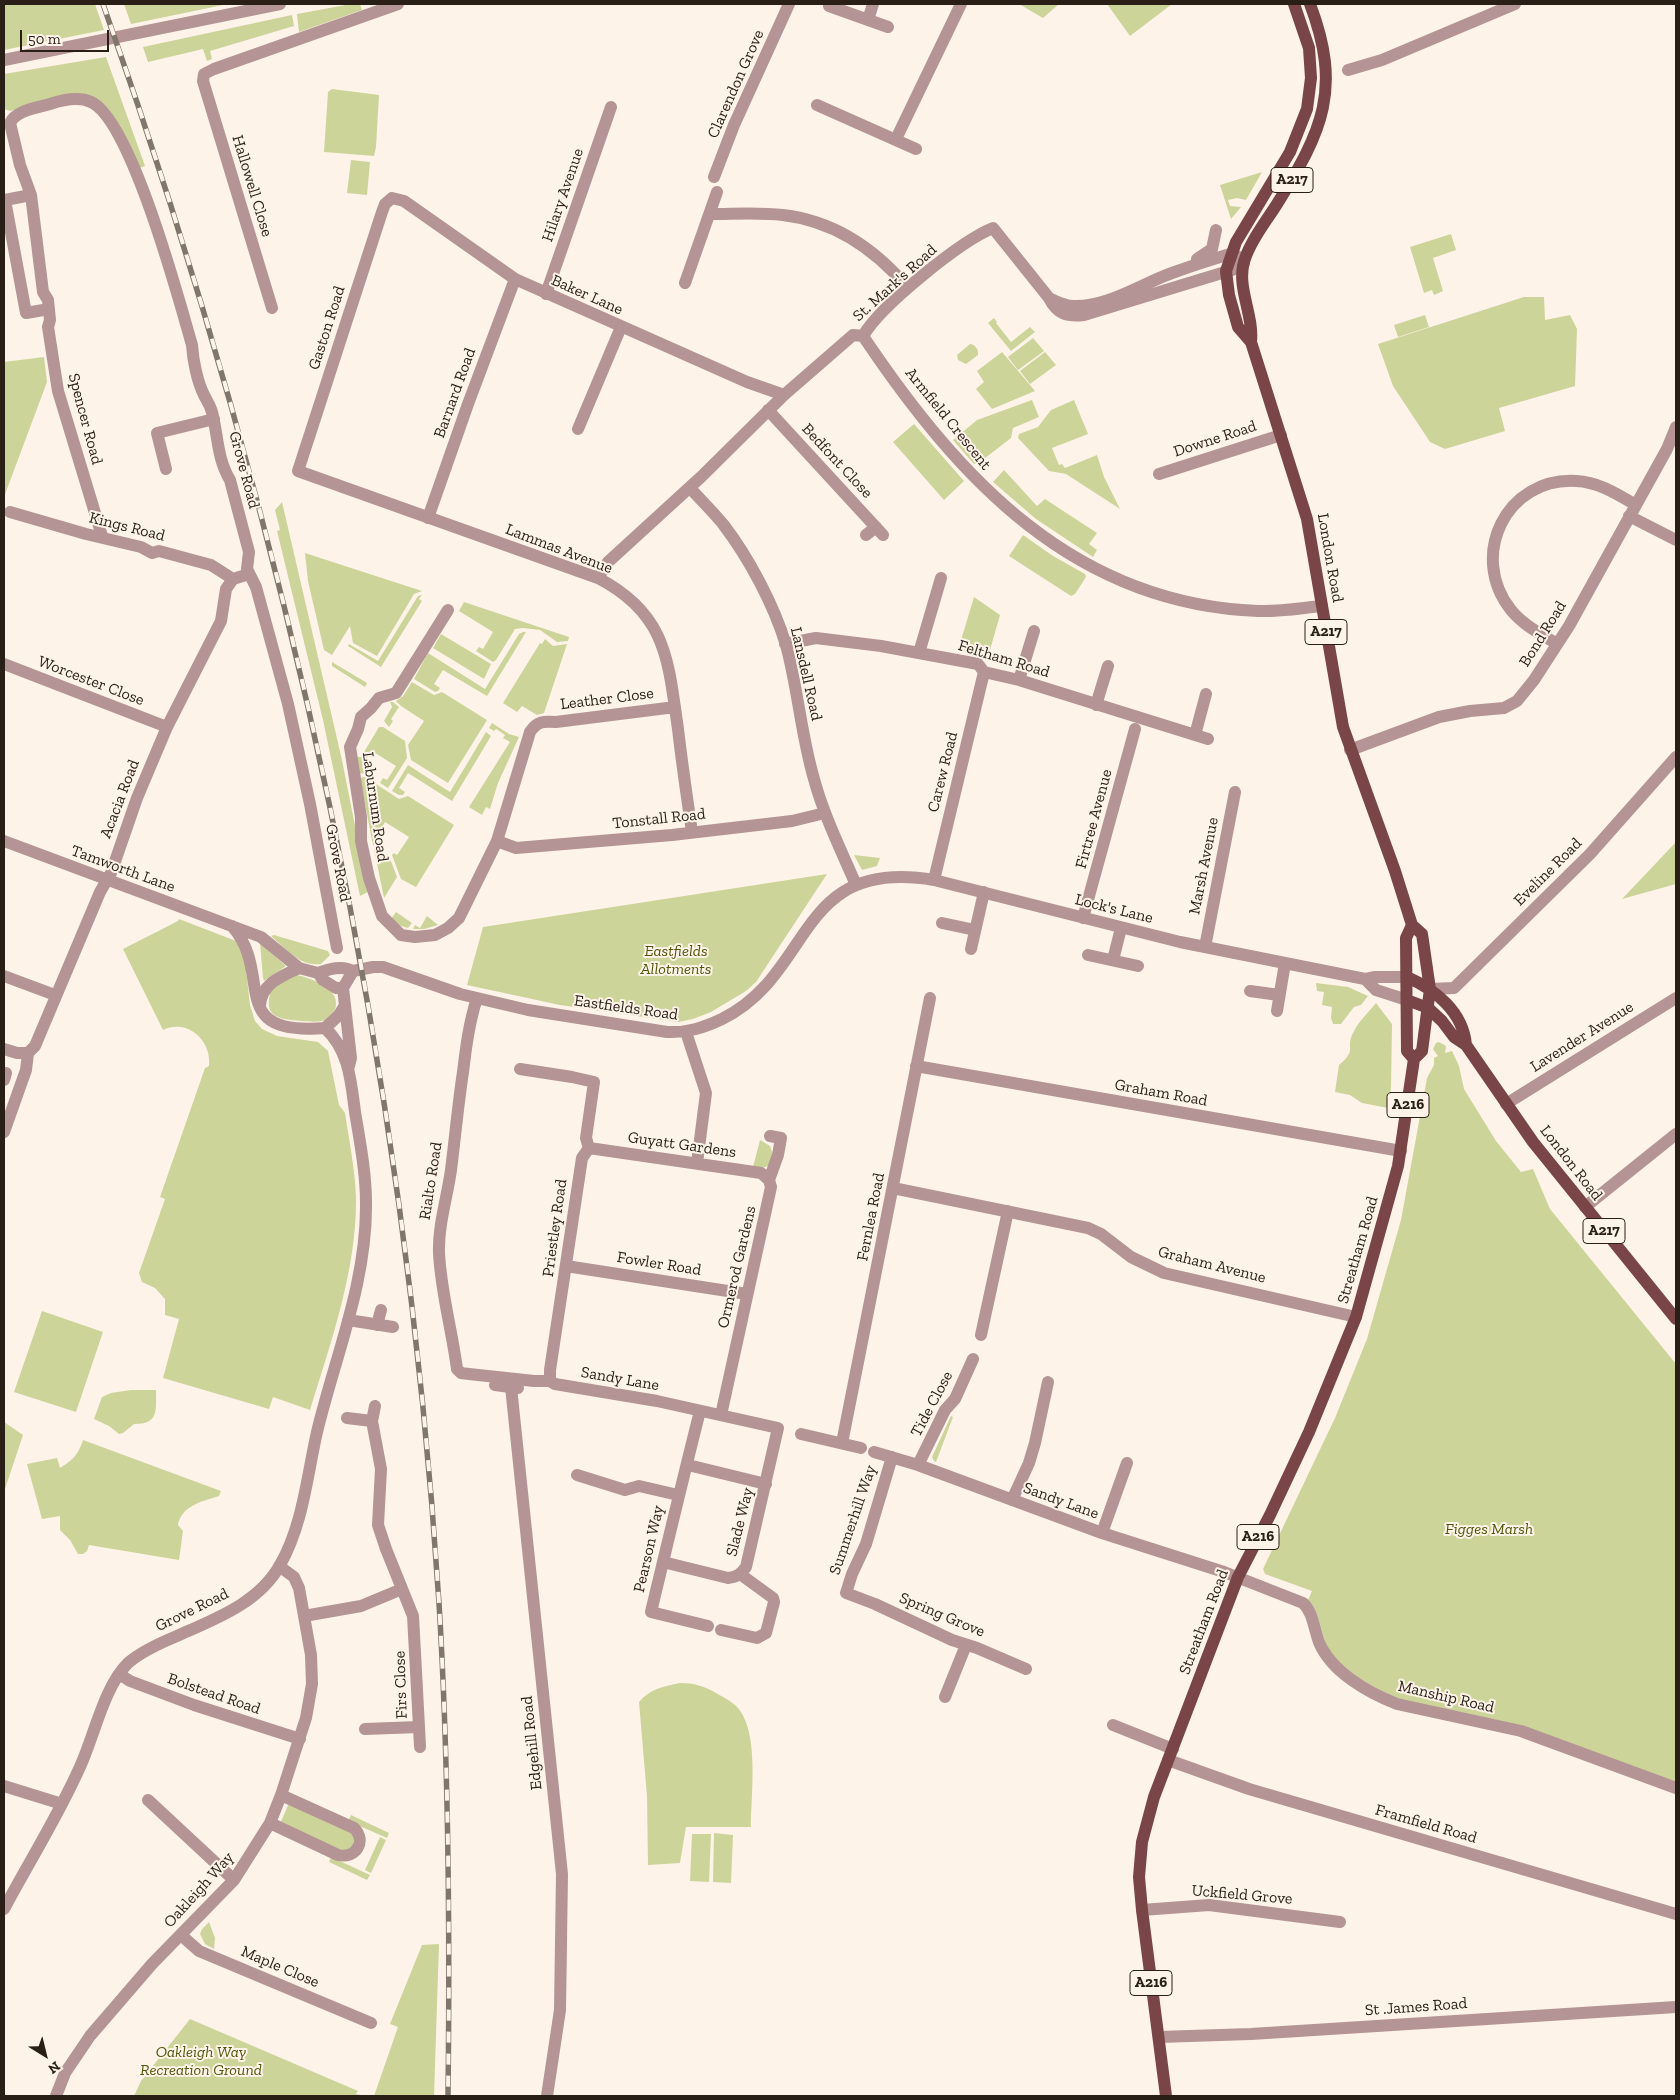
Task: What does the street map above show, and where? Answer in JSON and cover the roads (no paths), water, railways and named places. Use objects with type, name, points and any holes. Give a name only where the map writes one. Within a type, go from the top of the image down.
[{"type":"main road","name":"A217","points":[[1251,342],[1238,327],[1229,295],[1226,271],[1230,254],[1236,242],[1290,152],[1307,109],[1311,78],[1309,48],[1294,4]]},
{"type":"main road","name":"A217","points":[[1251,342],[1252,329],[1242,281],[1244,263],[1252,244],[1295,175],[1311,145],[1322,113],[1326,87],[1324,45],[1310,4]]},
{"type":"main road","name":"London Road","points":[[1251,342],[1282,435],[1307,519],[1340,716],[1350,750],[1395,871],[1412,926],[1424,938],[1430,989],[1454,1011],[1465,1031],[1466,1045]]},
{"type":"main road","points":[[1412,926],[1406,938],[1407,977],[1430,989]]},
{"type":"main road","name":"Streatham Road","points":[[1407,977],[1407,1051],[1414,1059]]},
{"type":"main road","name":"Streatham Road","points":[[1166,2096],[1142,1910],[1139,1877],[1140,1848],[1154,1797],[1238,1577],[1309,1432],[1356,1317],[1401,1151],[1414,1059],[1422,1051],[1430,989]]},
{"type":"main road","points":[[1408,1000],[1428,1008]]},
{"type":"main road","name":"London Road","points":[[1428,1008],[1438,1017],[1454,1038],[1466,1045],[1533,1142],[1676,1319]]},
{"type":"street","points":[[4,60],[280,4]]},
{"type":"street","name":"Hallowell Close","points":[[272,308],[203,81],[204,74],[398,4]]},
{"type":"street","name":"Clarendon Grove","points":[[714,177],[734,125],[789,4]]},
{"type":"street","points":[[868,20],[873,4]]},
{"type":"street","points":[[896,139],[961,4]]},
{"type":"street","points":[[1348,70],[1382,60],[1515,4]]},
{"type":"street","points":[[829,6],[888,27]]},
{"type":"street","name":"Grove Road","points":[[10,123],[12,118],[22,113],[53,103],[78,99],[89,101],[96,106],[112,126],[132,165],[154,221],[192,345],[203,394],[209,403],[214,419],[217,445],[224,470],[230,480],[249,552],[247,566],[249,574],[256,587],[288,704],[310,804],[337,948]]},
{"type":"street","points":[[816,105],[916,149]]},
{"type":"street","name":"Hilary Avenue","points":[[546,294],[611,107]]},
{"type":"street","name":"Spencer Road","points":[[10,123],[20,165],[30,195],[43,292],[48,300],[48,327],[58,392],[102,536]]},
{"type":"street","points":[[685,282],[717,192]]},
{"type":"street","points":[[30,195],[5,200],[26,313],[49,309]]},
{"type":"street","name":"Baker Lane","points":[[392,198],[404,201],[515,279],[747,382],[784,395]]},
{"type":"street","name":"Gaston Road","points":[[298,471],[382,212],[385,204],[392,198]]},
{"type":"street","points":[[710,214],[785,215],[832,229],[847,235],[872,252],[908,288]]},
{"type":"street","name":"St. Mark's Road","points":[[598,578],[608,562],[690,488],[784,395],[853,335],[863,336],[878,316],[908,288],[972,238],[993,228],[1058,312],[1071,316],[1084,315],[1226,271]]},
{"type":"street","points":[[1127,292],[1150,277],[1206,254],[1212,249],[1216,230]]},
{"type":"street","points":[[1049,298],[1060,304],[1086,305],[1127,292],[1171,273],[1230,254],[1237,256],[1244,263],[1235,269],[1226,271]]},
{"type":"street","name":"Barnard Road","points":[[428,518],[515,279]]},
{"type":"street","points":[[578,429],[620,327]]},
{"type":"street","name":"Armfield Crescent","points":[[863,336],[922,418],[972,476],[1019,519],[1054,545],[1108,575],[1180,601],[1207,606],[1260,611],[1322,606]]},
{"type":"street","name":"Bedfont Close","points":[[768,410],[879,531],[866,535]]},
{"type":"street","points":[[166,469],[157,432],[214,419]]},
{"type":"street","name":"Bond Road","points":[[1350,750],[1439,717],[1470,711],[1504,708],[1512,704],[1534,680],[1557,644],[1667,449],[1676,427]]},
{"type":"street","name":"Downe Road","points":[[1159,474],[1282,435]]},
{"type":"street","name":"Lammas Avenue","points":[[298,471],[598,578],[631,599],[648,617],[668,662],[692,832]]},
{"type":"street","points":[[1557,644],[1517,618],[1497,588],[1493,572],[1493,552],[1502,521],[1508,512],[1524,497],[1544,486],[1559,481],[1575,480],[1597,484],[1636,505]]},
{"type":"street","name":"Lansdell Road","points":[[690,488],[722,523],[746,558],[768,602],[785,644],[806,748],[825,813],[856,885]]},
{"type":"street","name":"Kings Road","points":[[10,512],[86,534],[102,536],[141,547],[148,551],[159,551],[211,565],[232,579]]},
{"type":"street","points":[[1629,516],[1676,540]]},
{"type":"street","points":[[232,579],[249,574]]},
{"type":"street","points":[[919,653],[941,578]]},
{"type":"street","name":"Acacia Road","points":[[4,1132],[24,1078],[28,1053],[35,1046],[55,995],[106,879],[111,873],[137,798],[167,727],[221,621],[226,589],[232,579]]},
{"type":"street","name":"Laburnum Road","points":[[448,610],[396,692],[379,698],[372,708],[361,717],[350,747],[361,817],[361,842],[369,878],[382,916],[398,933],[407,937],[425,937],[448,928],[462,913],[497,841],[530,732],[535,725],[543,721]]},
{"type":"street","points":[[1020,680],[1034,631]]},
{"type":"street","name":"Feltham Road","points":[[785,644],[816,638],[881,646],[978,664],[984,672],[1020,680],[1202,737],[1206,694]]},
{"type":"street","name":"Worcester Close","points":[[4,664],[167,727]]},
{"type":"street","points":[[1096,705],[1108,666]]},
{"type":"street","name":"Carew Road","points":[[934,880],[984,672]]},
{"type":"street","name":"Leather Close","points":[[543,721],[556,722],[675,707]]},
{"type":"street","name":"Firtree Avenue","points":[[1083,918],[1135,729]]},
{"type":"street","name":"Eveline Road","points":[[1430,989],[1454,988],[1590,854],[1676,757]]},
{"type":"street","name":"Marsh Avenue","points":[[1205,947],[1235,792]]},
{"type":"street","name":"Tonstall Road","points":[[497,841],[516,848],[792,821],[825,813]]},
{"type":"street","name":"Tamworth Lane","points":[[4,841],[262,938],[299,968]]},
{"type":"street","name":"Lock's Lane","points":[[856,885],[871,880],[894,877],[910,876],[934,880],[1121,928],[1205,947],[1365,979],[1374,977],[1407,977]]},
{"type":"street","name":"Eastfields Road","points":[[353,971],[368,968],[389,968],[460,994],[477,998],[561,1016],[667,1032],[686,1032],[721,1019],[755,997],[772,979],[818,913],[831,900],[856,885]]},
{"type":"street","points":[[971,949],[984,892]]},
{"type":"street","points":[[942,923],[975,930]]},
{"type":"street","points":[[232,926],[245,944],[260,1006],[265,1016],[275,1024],[299,1029],[325,1028],[339,1015],[345,1006],[343,988],[353,971],[346,967],[318,974]]},
{"type":"street","points":[[1114,960],[1121,928]]},
{"type":"street","points":[[1088,955],[1138,966]]},
{"type":"street","points":[[1277,1010],[1285,963]]},
{"type":"street","points":[[260,1006],[262,996],[268,986],[281,976],[299,968],[318,974],[323,980],[336,988],[343,988]]},
{"type":"street","points":[[4,976],[55,995]]},
{"type":"street","name":"Lock's Lane","points":[[1365,979],[1376,990],[1408,1000]]},
{"type":"street","points":[[1250,991],[1279,995]]},
{"type":"street","name":"Rialto Road","points":[[457,1369],[452,1332],[444,1298],[439,1253],[440,1233],[450,1172],[464,1053],[477,998]]},
{"type":"street","name":"Fernlea Road","points":[[842,1443],[930,998]]},
{"type":"street","name":"Lavender Avenue","points":[[1506,1104],[1676,998]]},
{"type":"street","name":"Grove Road","points":[[345,1006],[351,1058],[349,1066]]},
{"type":"street","name":"Grove Road","points":[[4,1909],[80,1768],[107,1698],[119,1674],[144,1652],[235,1608],[263,1588],[280,1566],[299,1516],[318,1426],[348,1320],[362,1255],[366,1204],[365,1179],[349,1066],[334,1036],[325,1028]]},
{"type":"street","points":[[686,1032],[706,1093],[697,1163]]},
{"type":"street","points":[[4,1049],[12,1052],[28,1053]]},
{"type":"street","name":"Graham Road","points":[[916,1066],[1401,1151]]},
{"type":"street","name":"Priestley Road","points":[[520,1069],[572,1076],[594,1082],[586,1138],[589,1148],[582,1158],[550,1370],[550,1381]]},
{"type":"street","points":[[1585,1207],[1676,1134]]},
{"type":"street","name":"Ormerod Gardens","points":[[721,1416],[771,1187],[769,1180],[778,1155],[781,1138],[770,1136]]},
{"type":"street","name":"Guyatt Gardens","points":[[589,1148],[761,1173],[769,1180]]},
{"type":"street","name":"Graham Avenue","points":[[893,1188],[1088,1228],[1101,1234],[1132,1257],[1164,1273],[1356,1317]]},
{"type":"street","points":[[981,1335],[1008,1212]]},
{"type":"street","name":"Fowler Road","points":[[566,1266],[747,1294]]},
{"type":"street","points":[[377,1325],[381,1310]]},
{"type":"street","points":[[348,1320],[393,1327]]},
{"type":"street","name":"Tide Close","points":[[918,1465],[945,1410],[958,1393],[973,1359]]},
{"type":"street","name":"Sandy Lane","points":[[457,1369],[461,1373],[494,1380],[550,1381],[555,1384],[657,1401],[778,1428]]},
{"type":"street","points":[[494,1380],[511,1387],[526,1389]]},
{"type":"street","points":[[1012,1500],[1036,1443],[1048,1382]]},
{"type":"street","name":"Edgehill Road","points":[[511,1387],[562,1874],[560,2010],[547,2096]]},
{"type":"street","name":"Firs Close","points":[[365,1729],[419,1727],[415,1625],[411,1609],[402,1590],[378,1524],[381,1469],[372,1421],[375,1406]]},
{"type":"street","name":"Pearson Way","points":[[700,1411],[651,1612],[708,1626]]},
{"type":"street","points":[[347,1418],[372,1421]]},
{"type":"street","name":"Slade Way","points":[[663,1562],[728,1578],[740,1574],[746,1567],[778,1428]]},
{"type":"street","points":[[801,1434],[861,1448]]},
{"type":"street","name":"Sandy Lane","points":[[874,1452],[918,1465],[1102,1533],[1251,1582]]},
{"type":"street","name":"Summerhill Way","points":[[846,1593],[852,1574],[866,1544],[892,1457]]},
{"type":"street","points":[[1102,1533],[1127,1463]]},
{"type":"street","points":[[688,1465],[766,1484]]},
{"type":"street","points":[[577,1476],[625,1490],[639,1486],[678,1495]]},
{"type":"street","name":"Oakleigh Way","points":[[56,2096],[72,2061],[90,2036],[131,1987],[234,1880],[270,1823],[300,1739],[308,1712],[312,1684],[311,1655],[298,1582],[280,1566]]},
{"type":"street","points":[[721,1630],[757,1638],[766,1633],[774,1602],[773,1598],[740,1574]]},
{"type":"street","name":"Manship Road","points":[[1251,1582],[1303,1602],[1309,1610],[1320,1642],[1327,1654],[1339,1668],[1379,1697],[1397,1704],[1521,1731],[1676,1788]]},
{"type":"street","points":[[304,1616],[361,1606],[402,1590]]},
{"type":"street","name":"Spring Grove","points":[[846,1593],[875,1604],[934,1633],[977,1648],[1026,1669]]},
{"type":"street","points":[[944,1697],[966,1645]]},
{"type":"street","name":"Bolstead Road","points":[[119,1674],[130,1681],[194,1705],[300,1739]]},
{"type":"street","name":"Framfield Road","points":[[1113,1725],[1170,1754],[1257,1792],[1676,1914]]},
{"type":"street","points":[[419,1727],[420,1748]]},
{"type":"street","points":[[4,1786],[62,1804]]},
{"type":"street","points":[[270,1823],[338,1855],[348,1856],[356,1851],[358,1847],[359,1835],[354,1828],[281,1795]]},
{"type":"street","points":[[148,1800],[234,1880]]},
{"type":"street","name":"Uckfield Grove","points":[[1142,1910],[1209,1905],[1340,1922]]},
{"type":"street","name":"Maple Close","points":[[181,1935],[199,1951],[371,2023]]},
{"type":"street","name":"St .James Road","points":[[1158,2037],[1251,2034],[1676,2007]]},
{"type":"railway","points":[[103,4],[169,199],[228,395],[281,593],[327,792],[366,992],[398,1194],[422,1398],[439,1603],[448,1850],[448,2096]]},
{"type":"park label","name":"Eastfields Allotments","points":[[676,960]]},
{"type":"park label","name":"Figges Marsh","points":[[1489,1529]]},
{"type":"park label","name":"Oakleigh Way Recreation Ground","points":[[201,2061]]}]
